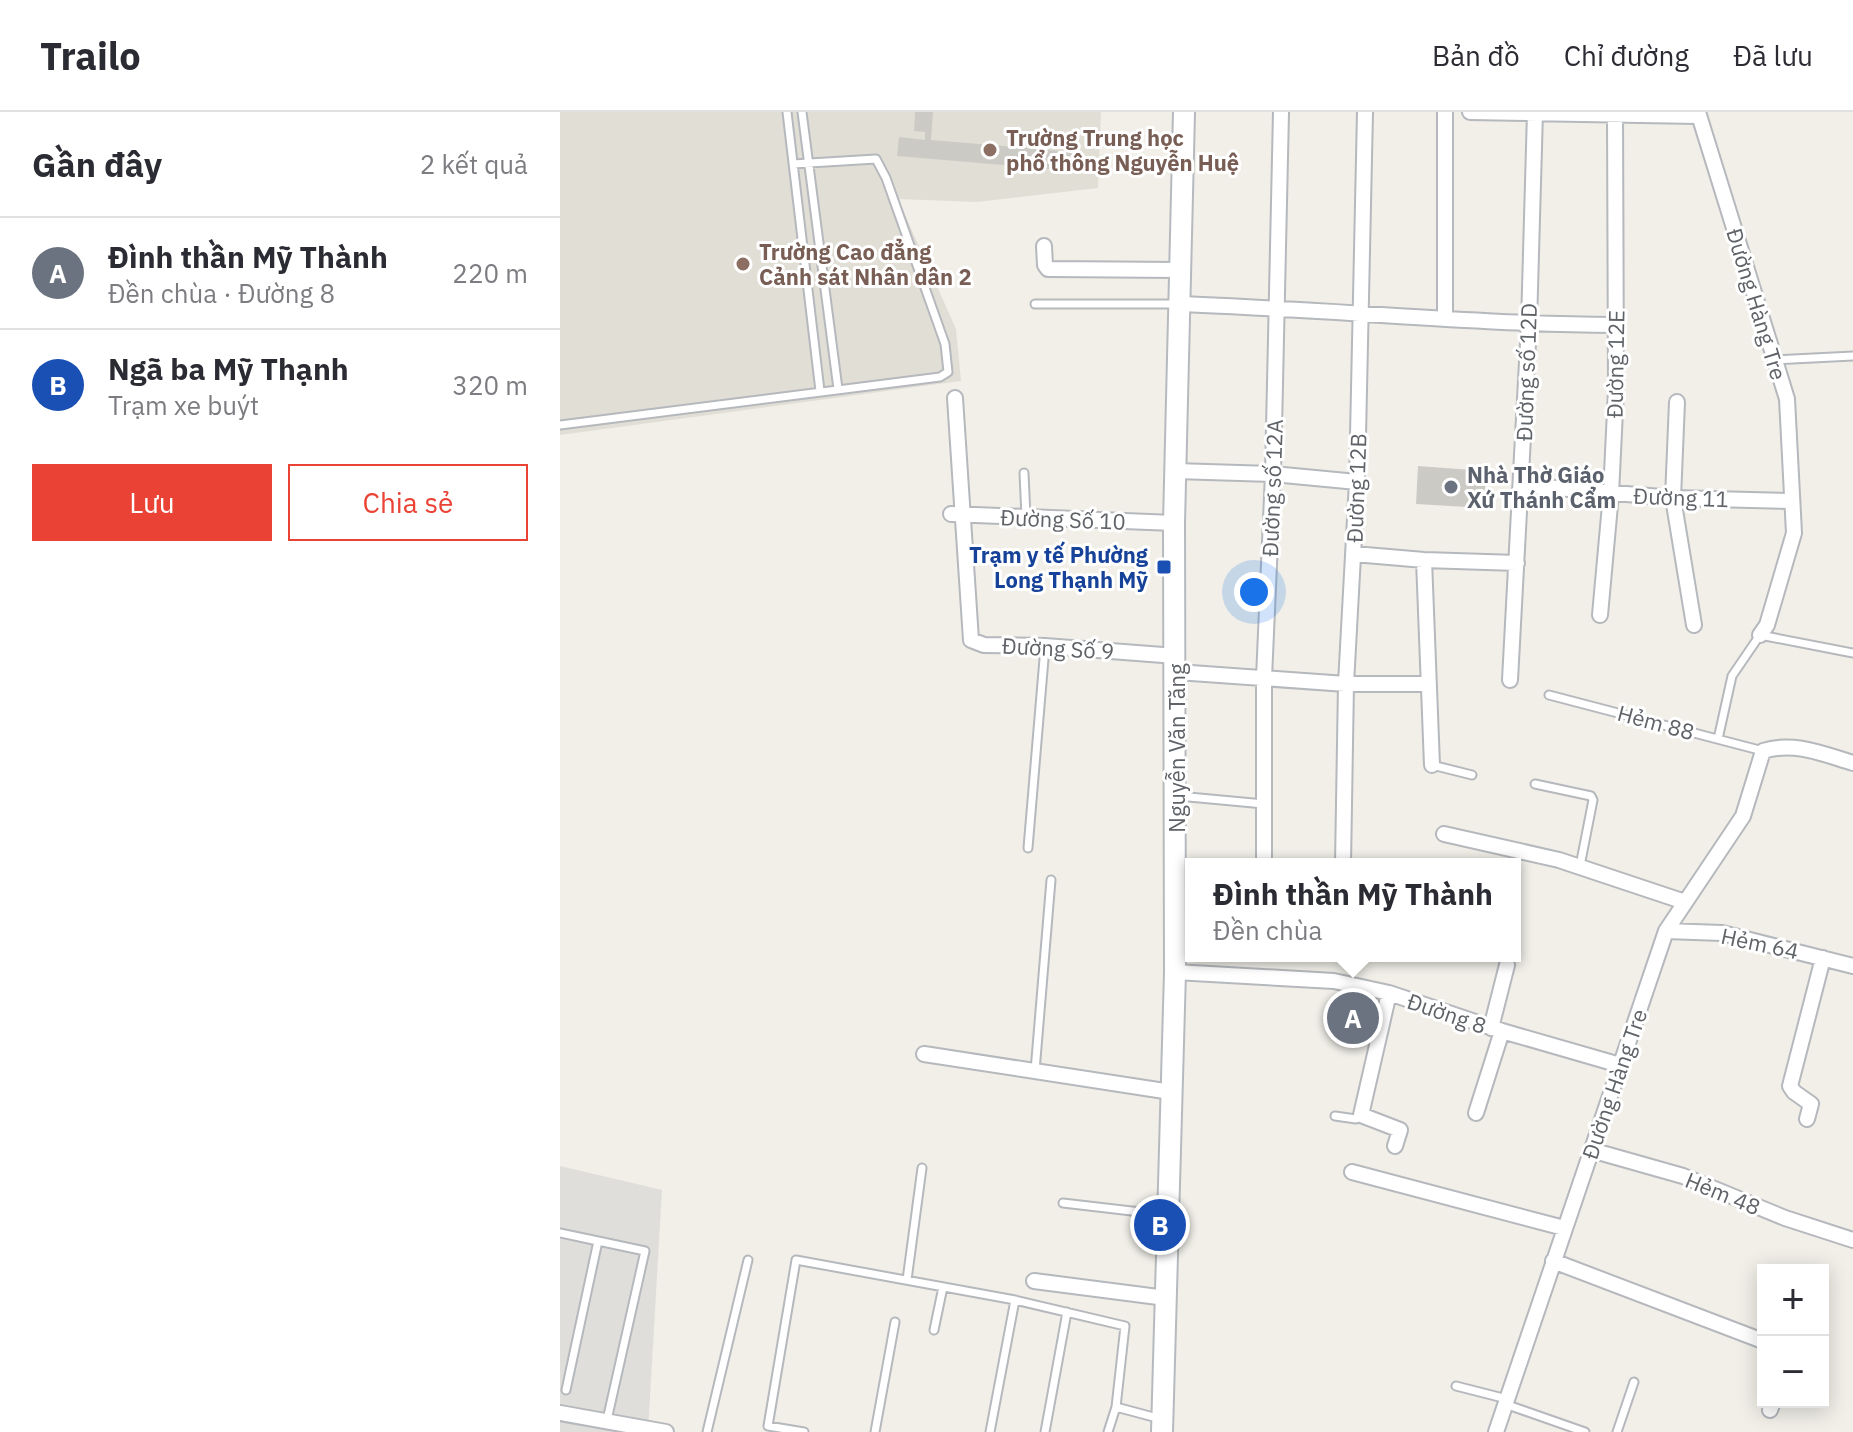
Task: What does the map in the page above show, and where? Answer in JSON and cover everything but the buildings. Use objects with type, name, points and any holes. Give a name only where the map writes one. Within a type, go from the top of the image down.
[{"type":"main road","name":"Nguyễn Văn Tăng","points":[[1162,1426],[1175,972],[1174,523],[1184,112]]},
{"type":"street","name":"Đường số 12A","points":[[1264,858],[1264,678],[1273,474],[1281,112]]},
{"type":"street","name":"Đường 12B","points":[[1343,858],[1346,684],[1357,482],[1365,112]]},
{"type":"street","points":[[1445,112],[1445,317]]},
{"type":"street","points":[[1470,112],[1698,114]]},
{"type":"street","name":"Đường số 12D","points":[[1510,680],[1529,324],[1535,113]]},
{"type":"street","name":"Đường 12E","points":[[1600,615],[1611,494],[1616,325],[1615,113]]},
{"type":"street","name":"Đường Hàng Tre","points":[[1698,114],[1787,399],[1794,533],[1767,625],[1760,635]]},
{"type":"street","points":[[1044,246],[1048,269],[1179,270]]},
{"type":"street","points":[[1178,304],[1529,324],[1616,325]]},
{"type":"street","points":[[955,398],[958,515]]},
{"type":"street","points":[[1677,402],[1673,498],[1694,625]]},
{"type":"street","points":[[1175,471],[1273,474],[1357,482]]},
{"type":"street","name":"Đường 11","points":[[1521,485],[1673,498],[1792,501]]},
{"type":"street","name":"Đường Số 10","points":[[958,515],[1174,523]]},
{"type":"street","name":"Đường Số 9","points":[[958,515],[971,640],[984,645],[1045,646],[1264,678],[1346,684],[1427,684]]},
{"type":"street","points":[[1354,554],[1517,563]]},
{"type":"street","points":[[1424,560],[1432,765]]},
{"type":"street","points":[[1763,751],[1778,746],[1801,748],[1853,763]]},
{"type":"street","name":"Đường Hàng Tre","points":[[1496,1432],[1666,931],[1743,816],[1763,751]]},
{"type":"street","points":[[1444,834],[1580,866],[1685,902]]},
{"type":"street","name":"Hẻm 64","points":[[1666,931],[1722,933],[1853,966]]},
{"type":"street","points":[[1807,1119],[1811,1104],[1790,1086],[1823,958]]},
{"type":"street","points":[[1476,1113],[1507,965]]},
{"type":"street","name":"Đường 8","points":[[1175,972],[1334,981],[1389,993],[1496,1029],[1620,1065]]},
{"type":"street","points":[[1389,993],[1361,1115],[1400,1130],[1395,1146]]},
{"type":"street","points":[[924,1054],[1171,1092]]},
{"type":"street","name":"Hẻm 48","points":[[1591,1150],[1683,1176],[1785,1218],[1853,1240]]},
{"type":"street","points":[[1352,1172],[1564,1228]]},
{"type":"street","points":[[1553,1261],[1757,1339]]},
{"type":"street","points":[[1034,1281],[1166,1298]]},
{"type":"street","points":[[560,1413],[666,1432]]},
{"type":"lane","points":[[787,112],[820,391]]},
{"type":"lane","points":[[802,112],[838,389]]},
{"type":"lane","points":[[560,425],[940,377],[948,372],[945,344],[886,178],[876,159],[793,164]]},
{"type":"lane","points":[[1035,304],[1178,304]]},
{"type":"lane","points":[[1775,360],[1853,356]]},
{"type":"lane","points":[[1024,473],[1026,517]]},
{"type":"lane","points":[[1718,739],[1732,676],[1760,635],[1853,653]]},
{"type":"lane","points":[[1028,848],[1045,646]]},
{"type":"lane","name":"Hẻm 88","points":[[1549,695],[1763,751]]},
{"type":"lane","points":[[1432,765],[1472,775]]},
{"type":"lane","points":[[1535,784],[1591,796],[1593,800],[1580,866]]},
{"type":"lane","points":[[1176,796],[1264,804]]},
{"type":"lane","points":[[1035,1071],[1051,880]]},
{"type":"lane","points":[[1335,1116],[1356,1119],[1361,1115]]},
{"type":"lane","points":[[907,1280],[922,1168]]},
{"type":"lane","points":[[1063,1203],[1168,1215]]},
{"type":"lane","points":[[560,1233],[645,1251],[606,1421]]},
{"type":"lane","points":[[566,1390],[598,1241]]},
{"type":"lane","points":[[707,1432],[748,1260]]},
{"type":"lane","points":[[804,1432],[768,1426],[796,1260],[1015,1300],[1125,1326],[1116,1407],[1108,1432]]},
{"type":"lane","points":[[934,1330],[943,1287]]},
{"type":"lane","points":[[990,1432],[1015,1300]]},
{"type":"lane","points":[[1045,1432],[1067,1312]]},
{"type":"lane","points":[[875,1432],[895,1322]]},
{"type":"lane","points":[[1617,1432],[1634,1382]]},
{"type":"lane","points":[[1456,1386],[1585,1432]]},
{"type":"lane","points":[[1116,1407],[1162,1426]]},
{"type":"shaded area","name":"Trường Cao đẳng Cảnh sát Nhân dân 2","points":[[560,112],[1101,112],[1098,188],[977,202],[898,199],[956,329],[961,381],[560,435]]},
{"type":"shaded area","points":[[560,1166],[662,1190],[648,1432],[560,1432]]},
{"type":"place","name":"Trường Trung học phổ thông Nguyễn Huệ","points":[[990,150]]},
{"type":"place","name":"Trường Cao đẳng Cảnh sát Nhân dân 2","points":[[743,264]]},
{"type":"place","name":"Nhà Thờ Giáo Xứ Thánh Cẩm","points":[[1451,487]]},
{"type":"place","name":"Trạm y tế Phường Long Thạnh Mỹ","points":[[1164,567]]},
{"type":"place","name":"Đình thần Mỹ Thành","points":[[1353,1018]]},
{"type":"place","name":"Ngã ba Mỹ Thạnh","points":[[1160,1225]]}]
